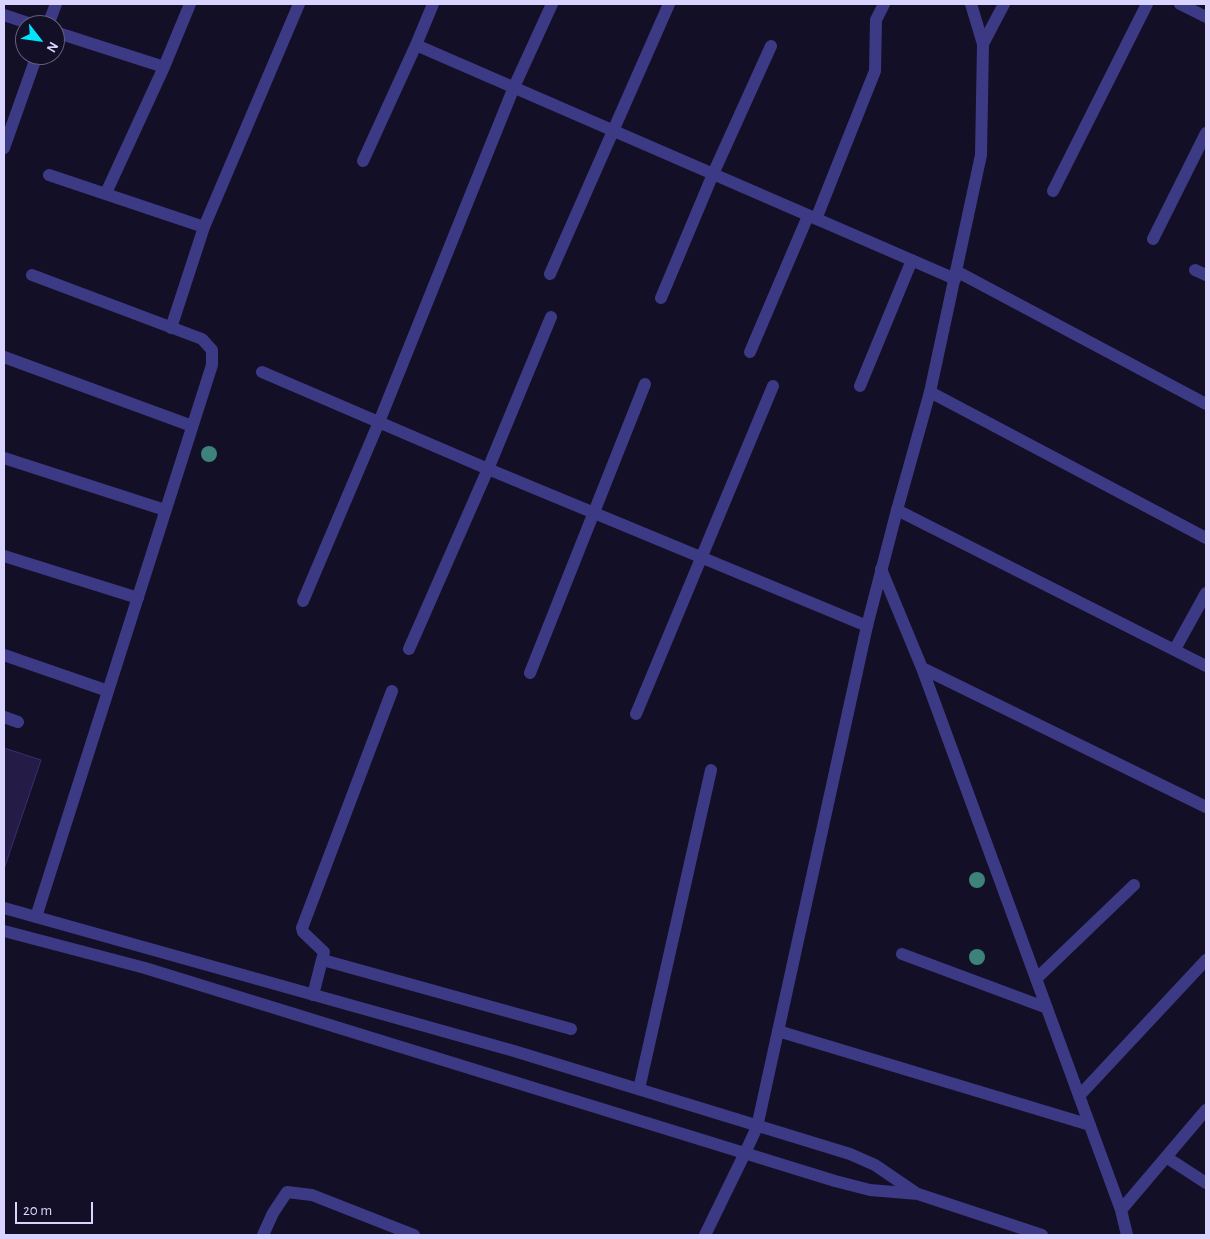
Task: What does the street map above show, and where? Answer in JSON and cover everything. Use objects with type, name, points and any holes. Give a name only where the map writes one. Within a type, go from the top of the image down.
[{"type":"street","points":[[106,193],[164,67],[190,4]]},
{"type":"street","points":[[172,328],[204,227],[299,4]]},
{"type":"street","points":[[363,162],[433,4]]},
{"type":"street","points":[[303,600],[379,422],[514,87],[552,4]]},
{"type":"street","points":[[550,274],[669,4]]},
{"type":"street","points":[[750,352],[812,218],[875,71],[876,20],[884,4]]},
{"type":"street","points":[[704,1235],[757,1127],[867,626],[930,392],[981,155],[983,44],[971,4]]},
{"type":"street","points":[[983,44],[1004,4]]},
{"type":"street","points":[[1053,191],[1147,4]]},
{"type":"street","points":[[1180,4],[1206,17]]},
{"type":"street","points":[[65,35],[164,67]]},
{"type":"street","points":[[416,45],[812,218],[912,260],[955,275],[1206,404]]},
{"type":"street","points":[[660,298],[771,46]]},
{"type":"street","points":[[4,148],[33,65]]},
{"type":"street","points":[[1153,239],[1206,134]]},
{"type":"street","points":[[49,175],[204,227]]},
{"type":"street","points":[[860,386],[912,260]]},
{"type":"street","points":[[32,275],[202,339],[212,350],[212,365],[36,917]]},
{"type":"street","points":[[409,649],[488,469],[551,317]]},
{"type":"street","points":[[4,357],[192,426]]},
{"type":"street","points":[[262,372],[488,469],[867,626]]},
{"type":"street","points":[[530,673],[645,384]]},
{"type":"street","points":[[636,714],[773,386]]},
{"type":"street","points":[[930,392],[1206,538]]},
{"type":"street","points":[[4,458],[166,510]]},
{"type":"street","points":[[897,510],[1206,666]]},
{"type":"street","points":[[4,556],[138,598]]},
{"type":"street","points":[[881,569],[922,668],[1121,1210],[1127,1235]]},
{"type":"street","points":[[1175,650],[1206,593]]},
{"type":"street","points":[[4,655],[108,691]]},
{"type":"street","points":[[922,668],[1206,807]]},
{"type":"street","points":[[313,995],[324,952],[303,932],[302,928],[392,691]]},
{"type":"street","points":[[4,717],[18,722]]},
{"type":"street","points":[[638,1089],[711,770]]},
{"type":"street","points":[[1036,979],[1134,884]]},
{"type":"street","points":[[4,908],[514,1052],[850,1154],[875,1165],[918,1194]]},
{"type":"street","points":[[4,931],[145,968],[852,1186],[870,1190],[918,1194],[1036,1234]]},
{"type":"street","points":[[902,954],[1047,1008]]},
{"type":"street","points":[[323,960],[571,1029]]},
{"type":"street","points":[[1079,1096],[1206,960]]},
{"type":"street","points":[[778,1031],[1090,1125]]},
{"type":"street","points":[[1121,1210],[1206,1110]]},
{"type":"street","points":[[1166,1157],[1206,1183]]},
{"type":"street","points":[[263,1235],[273,1213],[287,1192],[312,1196],[414,1235]]},
{"type":"building","points":[[4,748],[41,760],[4,869]]}]
